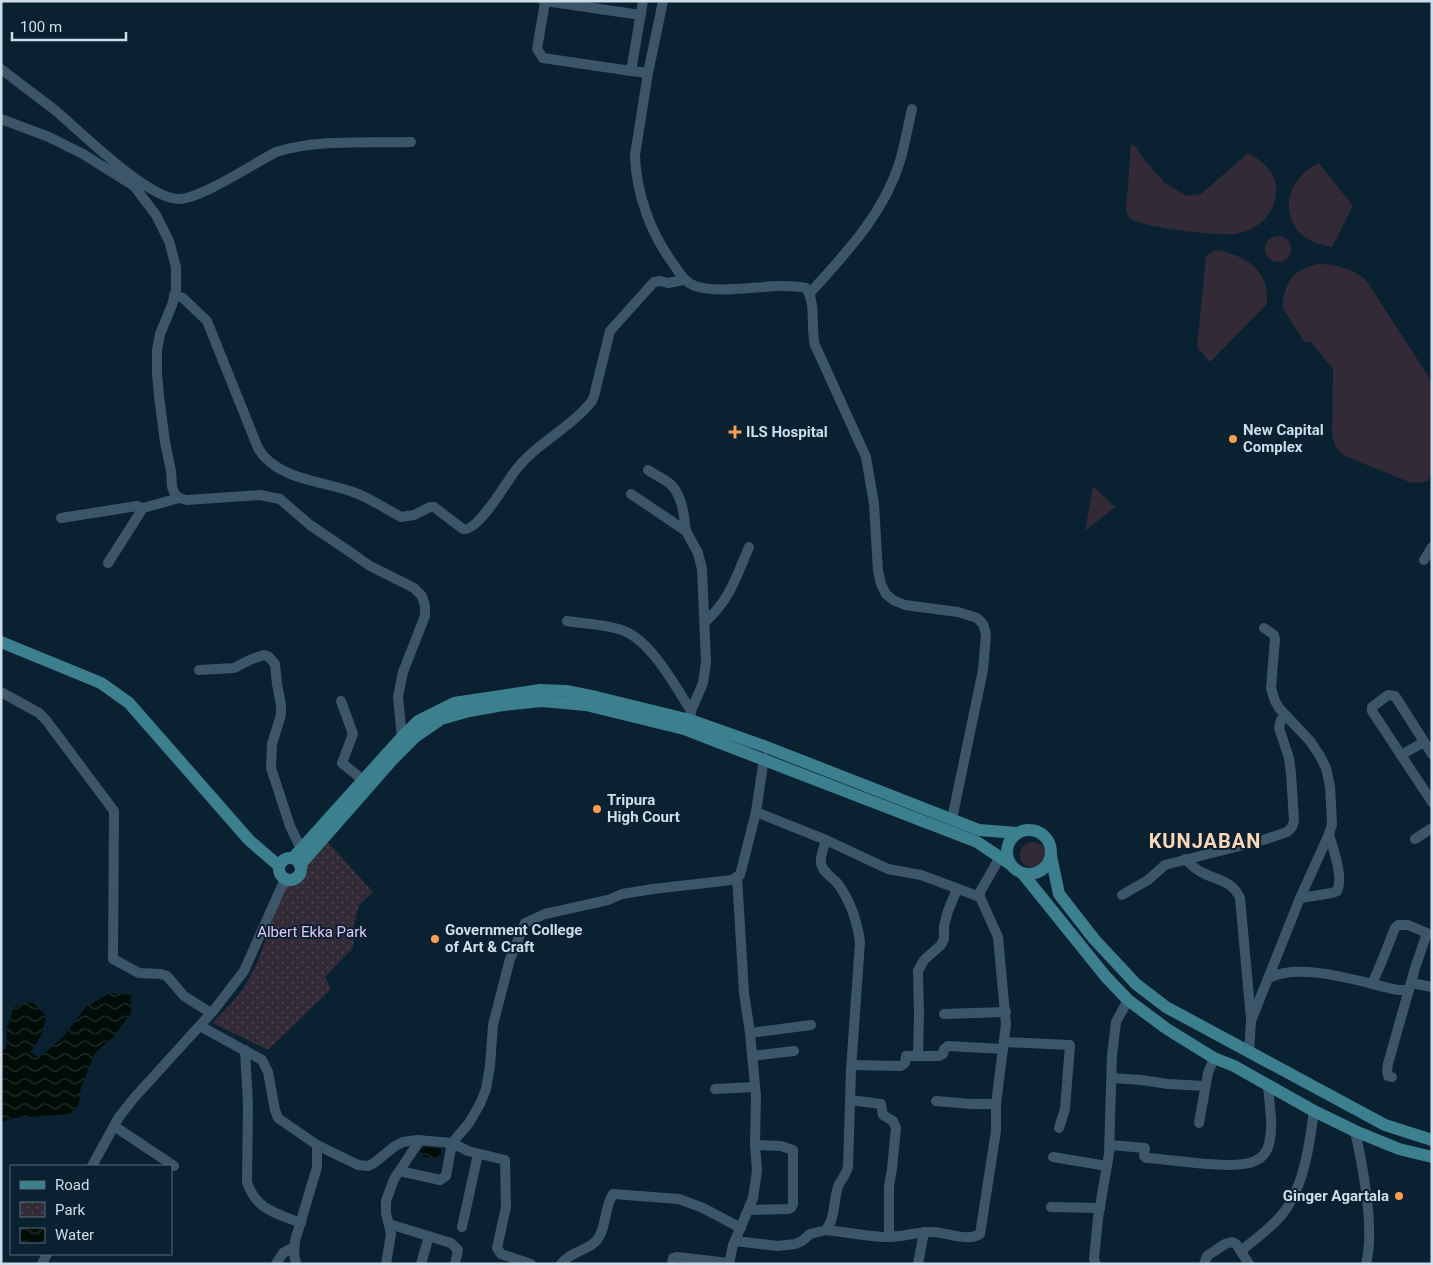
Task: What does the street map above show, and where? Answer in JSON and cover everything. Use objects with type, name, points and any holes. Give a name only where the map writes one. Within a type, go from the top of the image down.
[{"type":"main road","points":[[1,642],[101,683],[129,703],[249,840],[279,866],[280,875],[285,879],[292,880],[298,876],[298,858],[363,780],[418,721],[454,703],[540,690],[566,692],[690,715],[979,830],[1017,833],[1031,830],[1044,836],[1049,841],[1059,894],[1094,939],[1136,984],[1166,1007],[1385,1125],[1431,1140]]},
{"type":"main road","points":[[279,866],[286,858],[298,858],[415,737],[441,719],[469,711],[542,701],[579,704],[684,728],[976,842],[1023,874],[1038,873],[1049,863],[1051,856]]},
{"type":"main road","points":[[1005,860],[1008,843],[1017,833]]},
{"type":"main road","points":[[1023,874],[1106,977],[1128,1000],[1167,1029],[1214,1058],[1234,1066],[1314,1111],[1355,1131],[1400,1149],[1432,1157]]},
{"type":"street","points":[[641,15],[545,1],[537,49],[543,58],[648,73]]},
{"type":"street","points":[[630,71],[643,1]]},
{"type":"street","points":[[663,1],[648,73],[635,155],[637,179],[660,247],[684,280],[696,286],[720,288],[793,285],[806,288],[810,293],[815,345],[866,457],[874,504],[878,571],[886,594],[893,600],[905,605],[958,612],[977,618],[983,624],[986,634],[983,670],[952,819]]},
{"type":"street","points":[[1,69],[147,187],[168,197],[179,199],[195,196],[276,152],[289,148],[335,144],[411,142]]},
{"type":"street","points":[[810,293],[858,238],[880,206],[900,162],[912,109]]},
{"type":"street","points":[[1,119],[49,137],[83,154],[134,186],[156,215],[169,241],[176,267],[174,296],[160,334],[157,350],[157,373],[172,487],[175,494],[180,498]]},
{"type":"street","points":[[174,296],[183,298],[208,321],[258,448],[268,462],[298,476],[354,493],[401,517],[414,515],[434,507],[466,530],[472,527],[485,514],[517,468],[592,401],[610,331],[643,292],[654,282],[668,283],[684,280]]},
{"type":"street","points":[[648,470],[676,490],[686,531],[698,553],[702,569],[706,662],[703,683],[690,715]]},
{"type":"street","points":[[631,494],[686,531]]},
{"type":"street","points":[[62,518],[137,506],[143,508],[180,498],[196,499],[260,495],[280,499],[310,525],[363,562],[414,588],[422,596],[425,606],[424,616],[403,672],[398,697],[402,737]]},
{"type":"street","points":[[108,563],[143,508]]},
{"type":"street","points":[[705,622],[726,600],[749,547]]},
{"type":"street","points":[[1424,560],[1432,547]]},
{"type":"street","points":[[567,621],[615,628],[636,638],[659,663],[690,715]]},
{"type":"street","points":[[1252,1021],[1300,898],[1329,834],[1332,816],[1330,786],[1326,768],[1310,741],[1285,715],[1275,701],[1271,688],[1275,639],[1274,635],[1264,628]]},
{"type":"street","points":[[199,670],[234,668],[252,659],[264,656],[269,656],[275,664],[281,715],[272,744],[271,768],[290,826],[298,858]]},
{"type":"street","points":[[1,692],[39,713],[46,720],[114,811],[113,959],[138,973],[167,976],[184,996],[212,1013]]},
{"type":"street","points":[[1432,754],[1395,696],[1388,695],[1372,707],[1371,710],[1432,802]]},
{"type":"street","points":[[340,701],[353,734],[342,763],[363,780]]},
{"type":"street","points":[[1122,895],[1148,880],[1166,865],[1263,840],[1287,832],[1292,827],[1294,821],[1291,773],[1289,758],[1279,728],[1281,720],[1285,715]]},
{"type":"street","points":[[1401,755],[1424,742]]},
{"type":"street","points":[[400,1171],[440,1180],[446,1176],[452,1143],[469,1123],[486,1089],[493,1025],[510,959],[525,923],[544,914],[608,900],[622,894],[732,880],[740,875],[756,812],[764,758]]},
{"type":"street","points":[[756,812],[826,840],[888,869],[921,875],[980,897]]},
{"type":"street","points":[[1415,839],[1432,828]]},
{"type":"street","points":[[1300,898],[1337,891],[1339,872],[1329,834]]},
{"type":"street","points":[[826,840],[820,862],[823,869],[837,883],[848,900],[858,925],[860,942],[850,1100],[848,1167],[839,1185],[830,1223],[826,1230]]},
{"type":"street","points":[[1185,859],[1200,872],[1231,885],[1237,890],[1240,898],[1252,1021],[1249,1052]]},
{"type":"street","points":[[735,1241],[778,1246],[795,1244],[810,1234],[826,1230],[888,1237],[924,1232],[969,1237],[980,1234],[996,1131],[996,1104],[1004,1046],[1006,1012],[998,937],[980,897],[980,892],[1005,860]]},
{"type":"street","points":[[672,1264],[673,1258],[677,1257],[729,1263],[735,1241],[753,1198],[757,1171],[755,1087],[744,993],[737,877]]},
{"type":"street","points":[[93,1165],[114,1126],[134,1098],[233,988],[244,971],[285,879]]},
{"type":"street","points":[[918,1055],[918,971],[924,960],[941,945],[944,939],[944,926],[957,889]]},
{"type":"street","points":[[1372,984],[1394,928],[1402,924],[1426,931],[1427,934],[1386,1071],[1388,1076],[1392,1078]]},
{"type":"street","points":[[1269,978],[1281,974],[1310,972],[1398,990],[1410,987],[1432,987]]},
{"type":"street","points":[[1096,1264],[1094,1259],[1100,1208],[1110,1146],[1116,1022],[1128,1000]]},
{"type":"street","points":[[944,1014],[1006,1012]]},
{"type":"street","points":[[750,1033],[811,1025]]},
{"type":"street","points":[[200,1026],[262,1060],[268,1072],[278,1118],[317,1145],[358,1165],[368,1166],[374,1163],[402,1142],[420,1140],[452,1143],[468,1152],[503,1158],[506,1163],[506,1207],[499,1236],[498,1251],[501,1254],[531,1264]]},
{"type":"street","points":[[852,1065],[901,1066],[905,1063],[906,1056],[938,1056],[943,1054],[944,1049],[948,1046],[1070,1046],[1065,1109],[1059,1128]]},
{"type":"street","points":[[245,1050],[248,1104],[247,1182],[249,1190],[254,1199],[260,1204],[301,1224]]},
{"type":"street","points":[[752,1056],[794,1051]]},
{"type":"street","points":[[1199,1123],[1208,1073],[1214,1058]]},
{"type":"street","points":[[1112,1078],[1206,1086]]},
{"type":"street","points":[[1110,1146],[1145,1148],[1144,1156],[1146,1158],[1223,1165],[1245,1164],[1255,1161],[1264,1154],[1269,1144],[1268,1085]]},
{"type":"street","points":[[715,1089],[755,1087]]},
{"type":"street","points":[[850,1100],[882,1104],[884,1115],[895,1124],[894,1152],[888,1197],[888,1237]]},
{"type":"street","points":[[936,1101],[996,1104]]},
{"type":"street","points":[[1241,1251],[1284,1213],[1292,1198],[1307,1153],[1314,1111]]},
{"type":"street","points":[[114,1126],[174,1166]]},
{"type":"street","points":[[1355,1131],[1362,1164],[1369,1231],[1369,1250],[1366,1264]]},
{"type":"street","points":[[386,1264],[391,1234],[386,1213],[386,1200],[394,1179],[420,1140]]},
{"type":"street","points":[[296,1264],[294,1247],[317,1167],[317,1145]]},
{"type":"street","points":[[749,1210],[788,1209],[793,1204],[793,1150],[781,1146],[755,1145]]},
{"type":"street","points":[[462,1227],[478,1154]]},
{"type":"street","points":[[1053,1157],[1107,1166]]},
{"type":"street","points":[[561,1264],[570,1254],[594,1243],[599,1237],[613,1194],[679,1199],[703,1208],[741,1228]]},
{"type":"street","points":[[1051,1207],[1100,1208]]},
{"type":"street","points":[[389,1224],[451,1243],[455,1246],[458,1255],[455,1264]]},
{"type":"street","points":[[918,1264],[924,1232]]},
{"type":"street","points":[[421,1264],[429,1236]]},
{"type":"street","points":[[1204,1264],[1207,1256],[1228,1242],[1236,1244],[1249,1264]]},
{"type":"street","points":[[276,1264],[283,1253],[294,1247]]},
{"type":"green space","points":[[1131,144],[1136,147],[1146,162],[1165,183],[1186,196],[1201,194],[1248,153],[1264,164],[1272,173],[1276,185],[1273,207],[1258,225],[1235,234],[1181,231],[1137,222],[1129,217],[1126,211]]},
{"type":"green space","points":[[1319,163],[1353,206],[1332,247],[1315,243],[1303,236],[1293,224],[1290,214],[1289,203],[1295,184],[1309,168]]},
{"type":"green space","points":[[1278,236],[1287,240],[1291,249],[1287,258],[1278,262],[1269,258],[1265,249],[1269,240]]},
{"type":"green space","points":[[1218,250],[1239,257],[1255,267],[1264,282],[1267,292],[1267,304],[1210,362],[1197,347],[1206,257],[1213,251]]},
{"type":"green space","points":[[1317,264],[1343,268],[1355,272],[1366,280],[1432,382],[1432,472],[1428,481],[1409,482],[1345,456],[1335,445],[1332,435],[1333,369],[1310,341],[1305,343],[1282,307],[1285,290],[1291,278],[1301,270]]},
{"type":"green space","points":[[1093,486],[1115,507],[1085,531]]},
{"type":"green space","name":"Albert Ekka Park","points":[[325,839],[373,892],[359,905],[353,929],[353,948],[325,977],[331,989],[268,1050],[213,1023],[238,995],[253,971],[279,899],[296,867]]},
{"type":"green space","points":[[1033,842],[1042,846],[1046,855],[1042,864],[1033,868],[1024,864],[1020,855],[1024,846]]},
{"type":"water","points":[[110,993],[131,995],[131,1013],[114,1036],[95,1053],[81,1087],[79,1104],[70,1114],[14,1118],[1,1122],[1,1051],[6,1049],[7,1027],[14,1007],[32,1002],[46,1015],[42,1034],[30,1053],[40,1057],[64,1036],[86,1007]]},
{"type":"water","points":[[424,1147],[441,1149],[441,1158],[424,1157],[420,1150],[424,1149]]},
{"type":"place","name":"ILS Hospital","points":[[735,432]]},
{"type":"place","name":"New Capital Complex","points":[[1233,439]]},
{"type":"place","name":"Tripura High Court","points":[[597,809]]},
{"type":"place","name":"Government College of Art & Craft","points":[[435,939]]},
{"type":"place","name":"Ginger Agartala","points":[[1399,1196]]},
{"type":"district","name":"KUNJABAN","points":[[1205,841]]}]
